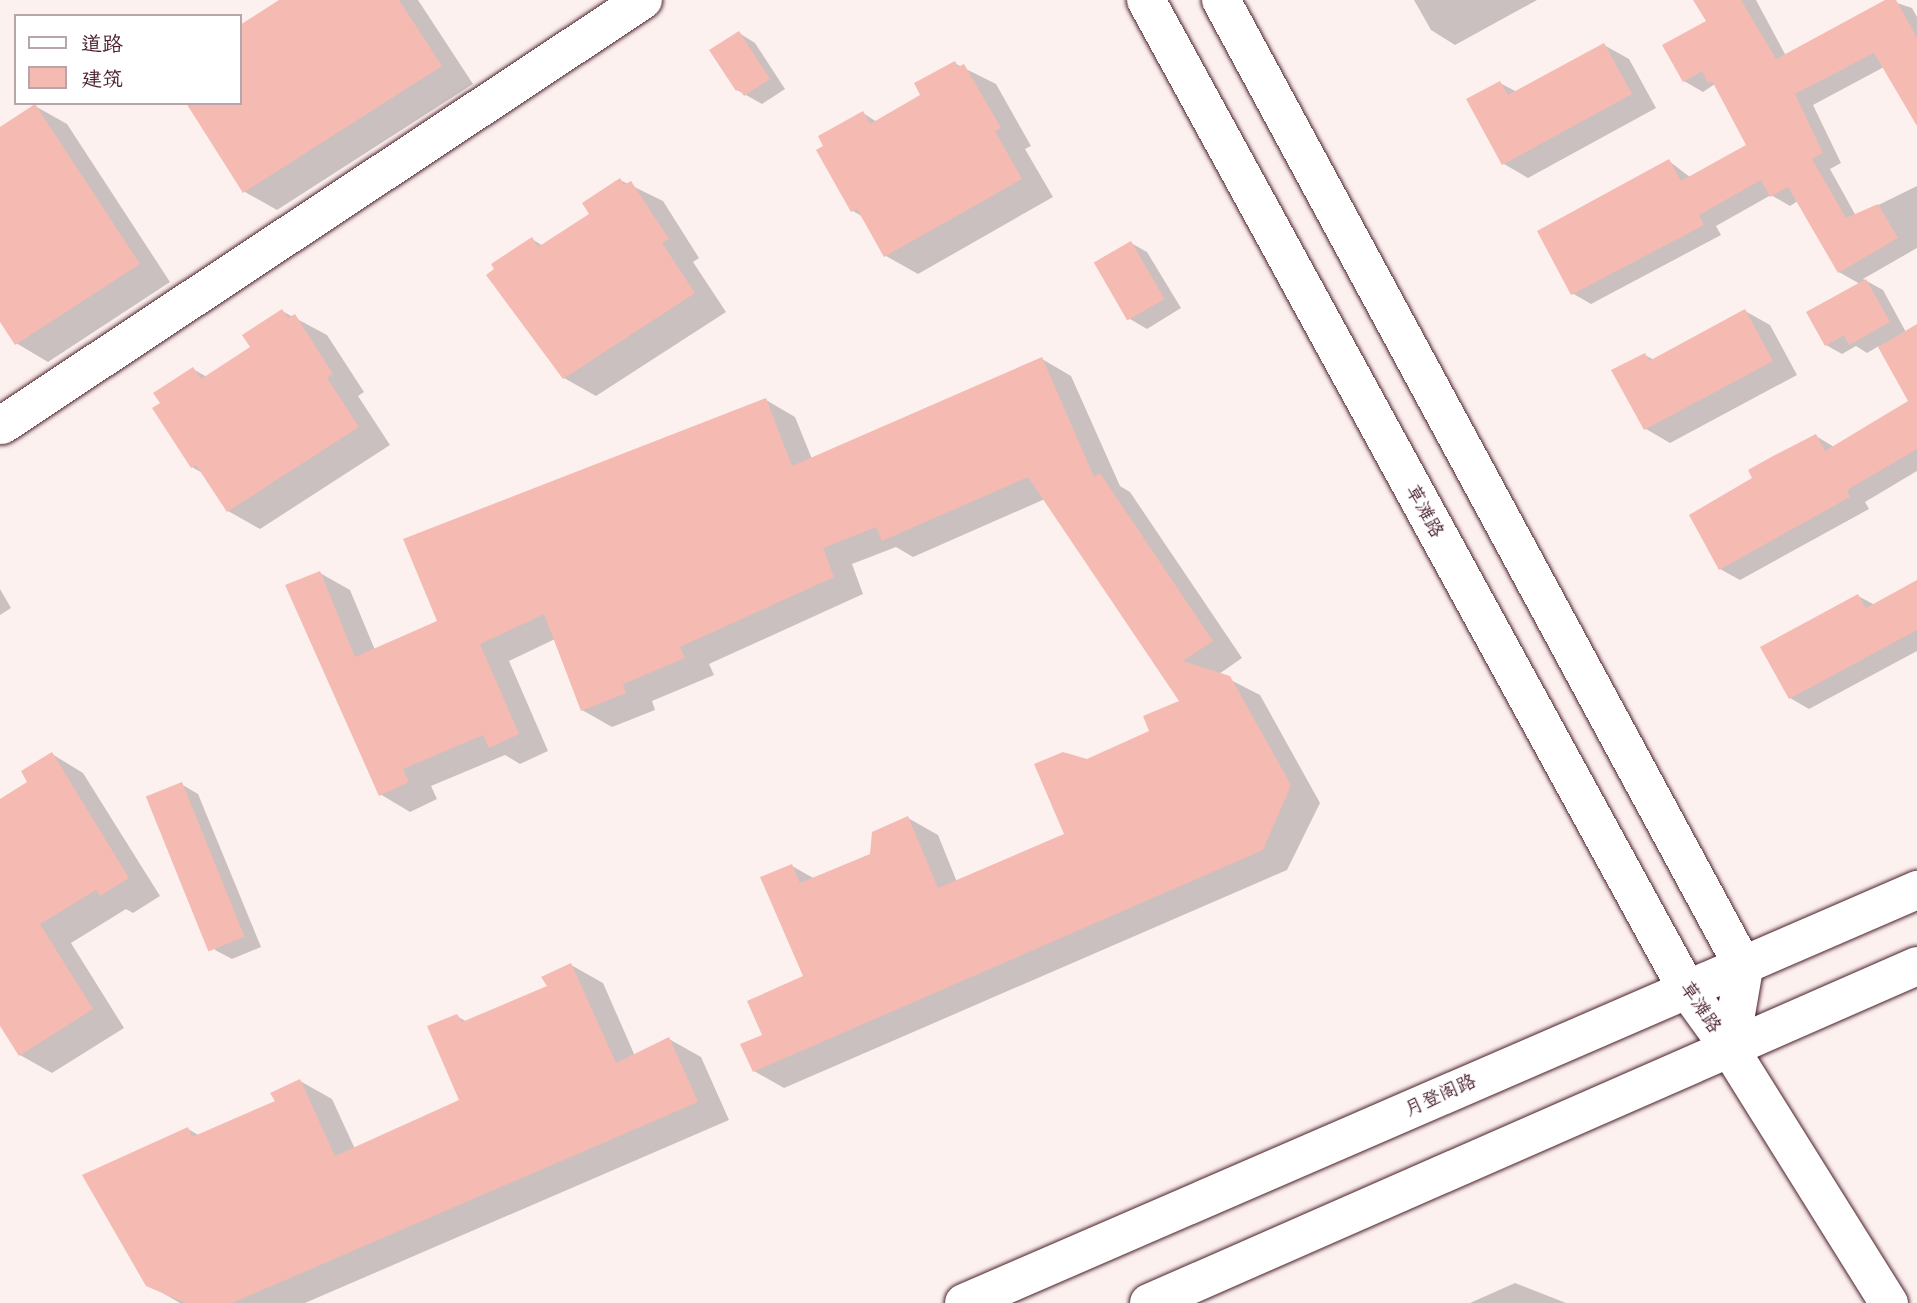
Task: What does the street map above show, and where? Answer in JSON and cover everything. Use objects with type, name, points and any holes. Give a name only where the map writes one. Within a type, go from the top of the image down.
[{"type":"street","points":[[2,425],[643,0]]},
{"type":"street","name":"草滩路","points":[[1146,0],[1686,988],[1730,1049]]},
{"type":"street","points":[[1220,0],[1744,968]]},
{"type":"street","name":"月登阁路","points":[[964,1303],[1686,988],[1744,968],[1917,890]]},
{"type":"street","points":[[1149,1303],[1917,965]]},
{"type":"street","name":"草滩路","points":[[1730,1049],[1744,968]]},
{"type":"street","points":[[1730,1049],[1889,1303]]},
{"type":"building","points":[[279,0],[399,0],[442,66],[243,193],[187,105],[242,105],[242,24]]},
{"type":"building","points":[[1693,0],[1741,0],[1776,59],[1885,0],[1896,0],[1917,38],[1917,126],[1874,53],[1795,94],[1823,153],[1812,159],[1846,218],[1878,204],[1898,238],[1838,273],[1788,187],[1770,197],[1761,180],[1699,215],[1704,225],[1571,295],[1537,231],[1669,159],[1681,181],[1746,145],[1712,81],[1708,83],[1702,71],[1683,82],[1662,45],[1706,21]]},
{"type":"building","points":[[739,31],[770,79],[744,96],[739,89],[736,91],[709,50]]},
{"type":"building","points":[[1604,43],[1632,94],[1502,165],[1466,99],[1500,81],[1508,95]]},
{"type":"building","points":[[955,61],[958,67],[964,64],[1001,128],[995,131],[1022,179],[884,257],[857,209],[851,212],[816,150],[823,146],[818,136],[863,111],[870,124],[920,95],[914,83]]},
{"type":"building","points":[[36,105],[140,264],[15,345],[0,322],[0,127]]},
{"type":"building","points":[[620,178],[624,185],[631,181],[669,239],[662,243],[695,293],[563,379],[486,275],[494,269],[491,264],[532,237],[538,247],[589,214],[582,203]]},
{"type":"building","points":[[1131,241],[1164,299],[1127,321],[1094,263]]},
{"type":"building","points":[[1866,279],[1890,322],[1849,345],[1844,335],[1825,346],[1806,312]]},
{"type":"building","points":[[282,309],[288,318],[295,314],[333,374],[327,378],[359,427],[227,512],[196,465],[191,468],[152,408],[160,403],[153,393],[193,367],[201,379],[250,347],[242,335]]},
{"type":"building","points":[[1745,309],[1773,361],[1644,430],[1611,370],[1645,353],[1649,361]]},
{"type":"building","points":[[1917,324],[1917,449],[1847,490],[1850,497],[1719,570],[1689,515],[1752,478],[1748,470],[1773,456],[1816,434],[1825,451],[1908,401],[1878,347]]},
{"type":"building","points":[[1042,357],[1094,477],[1100,473],[1213,641],[1183,661],[1230,676],[1291,785],[1263,850],[753,1072],[740,1044],[762,1035],[747,1001],[803,976],[760,877],[792,864],[800,883],[870,854],[872,832],[908,816],[938,888],[1064,834],[1034,764],[1063,752],[1087,759],[1149,731],[1143,716],[1179,701],[1028,477],[882,541],[876,527],[823,548],[834,577],[680,647],[685,658],[623,684],[626,693],[581,711],[544,614],[480,644],[519,734],[489,748],[483,735],[403,769],[409,782],[379,796],[285,585],[320,571],[355,657],[437,621],[403,539],[766,398],[792,466]]},
{"type":"building","points":[[1917,580],[1917,630],[1789,699],[1760,647],[1858,594],[1866,608]]},
{"type":"building","points":[[52,752],[129,878],[100,896],[96,890],[40,924],[93,1009],[19,1056],[0,1026],[0,799],[27,782],[21,771]]},
{"type":"building","points":[[182,782],[245,937],[208,951],[146,797]]},
{"type":"building","points":[[571,963],[616,1063],[669,1037],[698,1102],[232,1303],[186,1303],[146,1286],[82,1175],[188,1127],[192,1137],[275,1101],[270,1093],[300,1079],[335,1156],[459,1100],[427,1026],[457,1014],[462,1022],[547,986],[541,977]]}]
